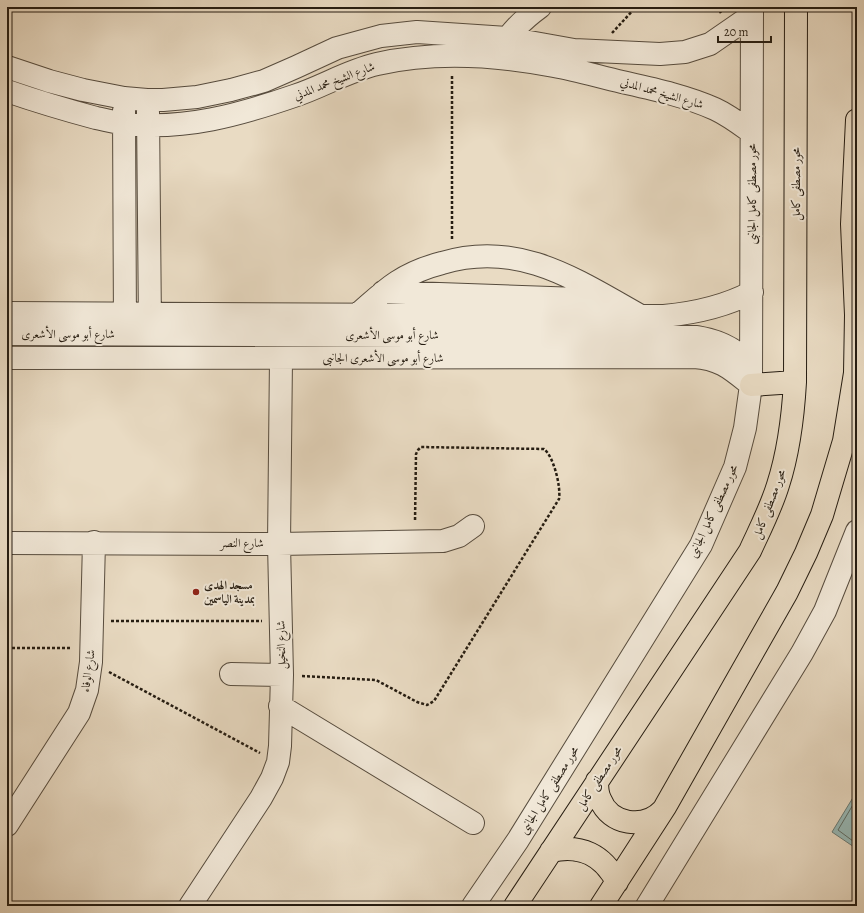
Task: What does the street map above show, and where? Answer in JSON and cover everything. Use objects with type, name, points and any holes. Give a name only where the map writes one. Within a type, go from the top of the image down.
[{"type":"main road","name":"محور مصطفى كامل","points":[[515,906],[750,551],[778,486],[787,452],[793,417],[795,382],[796,7]]},
{"type":"main road","points":[[601,906],[665,808],[787,592],[822,515],[838,465],[856,381],[857,335],[855,220],[857,120]]},
{"type":"main road","points":[[751,385],[795,382]]},
{"type":"main road","points":[[597,781],[597,790],[602,804],[612,815],[619,819],[636,823],[644,822],[656,816],[665,808]]},
{"type":"main road","points":[[551,851],[571,848],[590,854],[599,859],[606,866],[617,882]]},
{"type":"street","points":[[497,58],[507,38],[520,23],[540,7]]},
{"type":"street","points":[[7,67],[49,81],[83,90],[124,98],[147,100],[197,96],[231,90],[264,80],[337,48],[381,36],[417,32],[507,38],[574,50],[594,52],[660,54],[685,52],[710,44],[752,11]]},
{"type":"street","name":"محور مصطفى كامل الجانبى","points":[[473,906],[518,840],[700,545],[735,467],[745,428],[751,385],[752,11]]},
{"type":"street","name":"شارع الشيخ محمد المدني","points":[[7,91],[83,114],[125,124],[180,124],[221,118],[261,107],[304,93],[339,76],[376,64],[413,58],[452,55],[522,60],[555,66],[660,91],[717,110],[751,132]]},
{"type":"street","points":[[124,98],[125,335]]},
{"type":"street","points":[[147,100],[150,335]]},
{"type":"street","points":[[357,315],[398,281],[424,268],[452,260],[487,256],[509,257],[538,264],[564,274],[640,316]]},
{"type":"street","points":[[383,292],[612,300]]},
{"type":"street","name":"شارع أبو موسى الأشعرى","points":[[7,313],[664,316],[707,310],[726,304],[752,292]]},
{"type":"street","name":"شارع أبو موسى الأشعرى","points":[[7,334],[697,337],[712,340],[739,354],[748,367],[751,385]]},
{"type":"street","name":"شارع أبو موسى الأشعرى الجانبى","points":[[7,358],[694,357],[708,358],[717,361],[731,369],[751,385]]},
{"type":"street","name":"شارع النخيل","points":[[190,906],[261,798],[272,778],[278,762],[280,746],[282,675],[279,544],[281,358]]},
{"type":"street","name":"شارع النصر","points":[[7,543],[94,542],[279,544],[443,541],[459,536],[473,526]]},
{"type":"street","points":[[658,902],[825,611],[857,531]]},
{"type":"street","name":"شارع الوفاء","points":[[7,825],[79,713],[87,690],[91,655],[94,542]]},
{"type":"street","points":[[231,674],[282,675]]},
{"type":"street","points":[[280,706],[473,822]]},
{"type":"path","points":[[594,52],[636,7]]},
{"type":"path","points":[[452,55],[452,260]]},
{"type":"path","points":[[282,675],[376,680],[417,702],[427,705],[434,701],[559,499],[560,485],[547,452],[544,449],[421,447],[416,454],[414,541]]},
{"type":"path","points":[[92,621],[281,622]]},
{"type":"path","points":[[7,648],[91,655],[278,762]]},
{"type":"water","points":[[857,791],[857,849],[832,832]]},
{"type":"place","name":"مسجد الهدى بمدينة الياسمين","points":[[196,592]]}]
